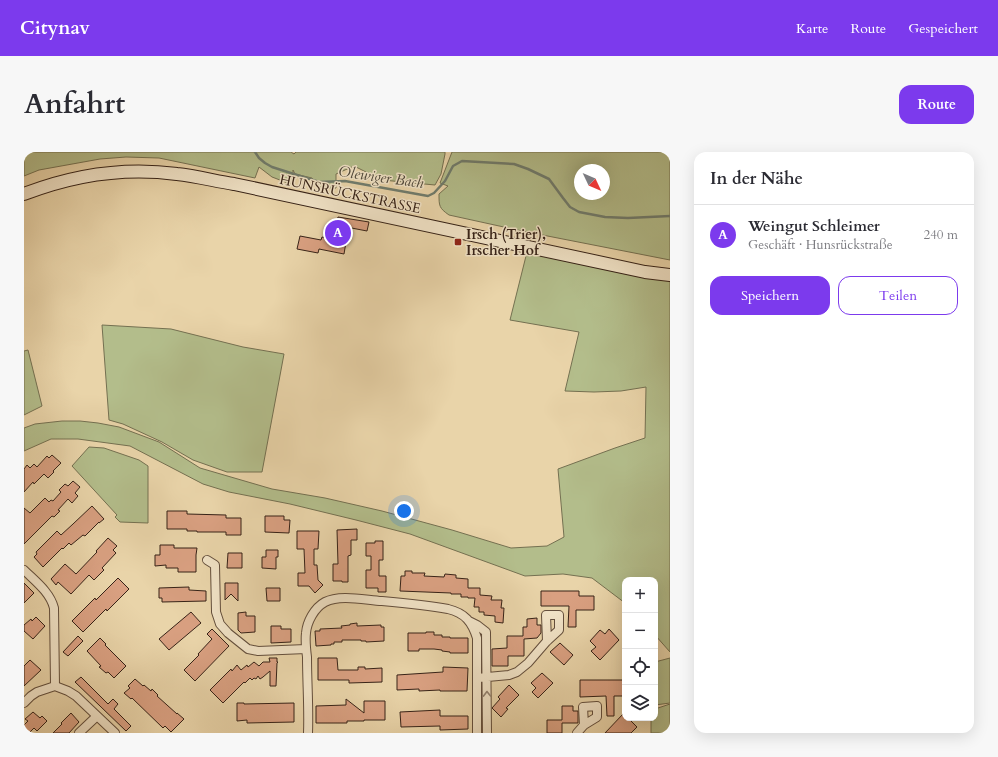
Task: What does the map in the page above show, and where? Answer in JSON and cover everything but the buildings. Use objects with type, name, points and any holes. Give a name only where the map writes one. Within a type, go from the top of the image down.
[{"type":"main road","name":"HUNSRÜCKSTRASSE","points":[[24,194],[59,182],[94,175],[139,171],[178,174],[228,183],[645,272],[670,275]]},
{"type":"street","points":[[207,560],[215,565],[216,612],[220,624],[228,633],[248,649],[258,651],[306,649]]},
{"type":"street","points":[[24,570],[46,593],[54,608],[55,686]]},
{"type":"street","points":[[308,733],[306,633],[310,618],[325,602],[347,598],[440,607],[456,611],[486,632],[487,733]]},
{"type":"street","points":[[469,621],[477,638],[477,733]]},
{"type":"street","points":[[477,678],[509,675],[517,672],[528,663],[547,641]]},
{"type":"street","points":[[24,703],[37,692],[55,686],[76,696],[115,733]]},
{"type":"street","points":[[79,733],[97,716]]},
{"type":"street","points":[[577,733],[584,725]]},
{"type":"green space","points":[[24,152],[291,152],[294,154],[296,152],[445,152],[445,154],[441,174],[435,185],[382,180],[354,166],[336,174],[336,188],[319,188],[312,178],[295,174],[293,170],[293,185],[272,177],[259,167],[255,178],[159,158],[126,157],[100,159],[39,170],[24,176]]},
{"type":"green space","points":[[452,152],[670,152],[670,260],[449,215],[441,208],[439,198],[439,194],[448,186],[440,183]]},
{"type":"green space","points":[[527,252],[670,280],[670,652],[658,638],[658,577],[622,577],[622,601],[592,578],[563,574],[525,576],[410,534],[290,504],[229,492],[203,484],[130,446],[78,439],[51,439],[24,451],[24,428],[35,424],[62,421],[98,423],[119,427],[159,442],[200,468],[272,489],[325,498],[382,511],[511,548],[547,546],[564,537],[558,469],[645,438],[646,387],[621,391],[565,391],[579,332],[510,320]]},
{"type":"green space","points":[[102,325],[171,329],[243,347],[284,354],[262,472],[227,472],[193,460],[162,442],[123,424],[109,420]]},
{"type":"green space","points":[[28,350],[42,406],[24,415],[24,351]]},
{"type":"green space","points":[[89,447],[104,448],[139,460],[148,466],[148,523],[120,522],[115,517],[117,515],[72,466]]},
{"type":"green space","points":[[670,658],[670,703],[658,705],[658,661]]},
{"type":"green space","points":[[670,704],[670,733],[651,733],[651,721],[658,721],[658,708]]},
{"type":"waterway","name":"Olewiger Bach","points":[[255,152],[259,158],[272,167],[319,182],[345,181],[428,196],[434,193],[445,181],[453,166],[462,161],[514,164],[549,179],[570,207],[579,212],[605,217],[628,218],[670,216]]},
{"type":"place","name":"Weingut Schleimer","points":[[338,233]]},
{"type":"place","name":"Irsch (Trier), Irscher Hof","points":[[458,242]]}]
